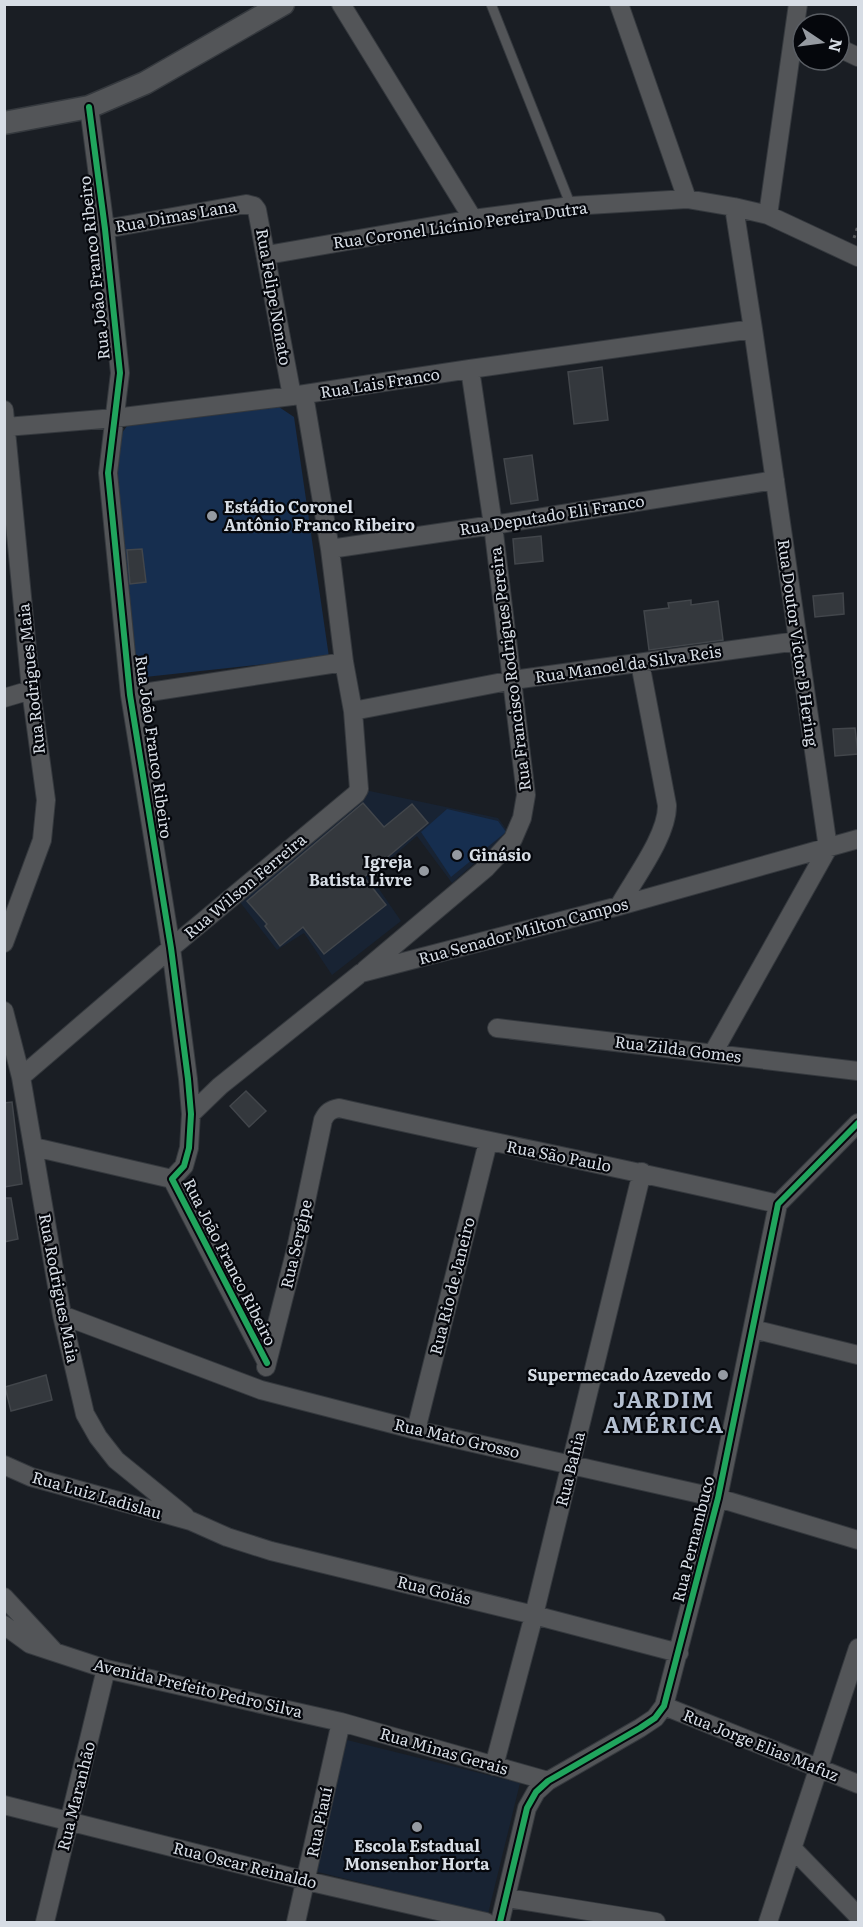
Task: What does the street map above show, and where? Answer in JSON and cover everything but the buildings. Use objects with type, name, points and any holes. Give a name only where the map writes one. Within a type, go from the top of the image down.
[{"type":"street","points":[[4,123],[89,107],[145,84],[283,4]]},
{"type":"street","points":[[341,4],[473,219]]},
{"type":"street","points":[[619,4],[687,199]]},
{"type":"street","points":[[768,215],[791,72]]},
{"type":"street","name":"Rua João Franco Ribeiro","points":[[89,107],[120,373],[108,473],[130,695],[171,948],[188,1078],[189,1148],[184,1166],[172,1179],[267,1363]]},
{"type":"street","name":"Rua Coronel Licínio Pereira Dutra","points":[[267,255],[473,219],[571,206],[687,199],[768,215],[858,257]]},
{"type":"street","name":"Rua Dimas Lana","points":[[105,229],[246,204]]},
{"type":"street","name":"Rua Felipe Nonato","points":[[246,204],[254,206],[257,210],[330,549],[344,662],[354,711],[359,789]]},
{"type":"street","name":"Rua Doutor Victor B Hering","points":[[734,207],[828,848]]},
{"type":"street","name":"Rua Lais Franco","points":[[5,418],[115,418],[298,395],[753,329]]},
{"type":"street","name":"Rua Francisco Rodrigues Pereira","points":[[361,973],[486,868],[513,839],[522,818],[526,795],[513,680],[470,369]]},
{"type":"street","name":"Rua Rodrigues Maia","points":[[4,943],[42,840],[46,800],[8,487],[5,418]]},
{"type":"street","name":"Rua Deputado Eli Franco","points":[[330,549],[775,480]]},
{"type":"street","name":"Rua Manoel da Silva Reis","points":[[354,711],[513,680],[798,641]]},
{"type":"street","points":[[130,695],[344,662]]},
{"type":"street","points":[[619,906],[662,832],[667,818],[667,805],[640,663]]},
{"type":"street","points":[[4,698],[31,690]]},
{"type":"street","name":"Rua Wilson Ferreira","points":[[21,1077],[356,794],[359,789]]},
{"type":"street","name":"Rua Senador Milton Campos","points":[[190,1114],[220,1086],[361,973],[619,906],[858,839]]},
{"type":"street","points":[[713,1053],[828,848]]},
{"type":"street","name":"Rua Rodrigues Maia","points":[[4,1011],[21,1077],[62,1315],[85,1414],[98,1437],[116,1460],[191,1521]]},
{"type":"street","name":"Rua Zilda Gomes","points":[[497,1028],[858,1071]]},
{"type":"street","points":[[188,1078],[220,1086]]},
{"type":"street","name":"Rua São Paulo","points":[[339,1108],[488,1142],[642,1172],[778,1204]]},
{"type":"street","name":"Rua Sergipe","points":[[261,1390],[296,1249],[323,1120],[326,1113],[339,1108]]},
{"type":"street","points":[[778,1204],[858,1124]]},
{"type":"street","name":"Rua Rio de Janeiro","points":[[416,1430],[488,1142]]},
{"type":"street","points":[[34,1147],[172,1179]]},
{"type":"street","name":"Rua Bahia","points":[[494,1766],[572,1464],[642,1172]]},
{"type":"street","name":"Rua Pernambuco","points":[[664,1706],[718,1498],[778,1204]]},
{"type":"street","name":"Rua Mato Grosso","points":[[62,1315],[261,1390],[416,1430],[718,1498],[858,1540]]},
{"type":"street","points":[[753,1329],[858,1355]]},
{"type":"street","name":"Rua Luiz Ladislau","points":[[4,1465],[31,1477],[191,1521]]},
{"type":"street","name":"Rua Goiás","points":[[191,1521],[227,1537],[271,1551],[679,1653]]},
{"type":"street","name":"Avenida Prefeito Pedro Silva","points":[[4,1597],[56,1652]]},
{"type":"street","points":[[6,1629],[21,1614]]},
{"type":"street","name":"Avenida Prefeito Pedro Silva","points":[[6,1629],[30,1644],[106,1669],[341,1722]]},
{"type":"street","points":[[768,1923],[858,1648]]},
{"type":"street","name":"Rua Maranhão","points":[[45,1923],[106,1669]]},
{"type":"street","points":[[501,1923],[527,1808],[536,1792],[548,1781],[655,1718],[664,1706]]},
{"type":"street","name":"Rua Jorge Elias Mafuz","points":[[664,1706],[858,1784]]},
{"type":"street","name":"Rua Minas Gerais","points":[[341,1722],[548,1781]]},
{"type":"street","name":"Rua Piauí","points":[[296,1923],[341,1722]]},
{"type":"street","name":"Rua Oscar Reinaldo","points":[[4,1805],[486,1923]]},
{"type":"street","points":[[794,1849],[858,1916]]},
{"type":"street","points":[[507,1898],[656,1923]]},
{"type":"lane","points":[[491,4],[571,206]]},
{"type":"shaded area","name":"Estádio Coronel Antônio Franco Ribeiro","points":[[276,405],[294,417],[329,657],[136,678],[113,445],[127,426]]},
{"type":"shaded area","points":[[365,790],[498,818],[509,833],[452,883],[417,836],[370,876],[401,921],[332,975],[304,933],[277,950],[236,897]]},
{"type":"shaded area","name":"Ginásio","points":[[447,809],[498,821],[506,832],[451,877],[421,832]]},
{"type":"shaded area","name":"Escola Estadual Monsenhor Horta","points":[[347,1740],[520,1783],[488,1914],[314,1871]]},
{"type":"cycle path","points":[[89,107],[120,373],[108,473],[130,695],[171,948],[191,1114],[189,1148],[184,1166],[172,1179],[267,1363]]},
{"type":"cycle path","points":[[500,1922],[527,1808],[536,1792],[548,1781],[655,1718],[664,1706],[718,1498],[778,1204],[858,1123]]},
{"type":"place","name":"Estádio Coronel Antônio Franco Ribeiro","points":[[212,516]]},
{"type":"place","name":"Ginásio","points":[[457,855]]},
{"type":"place","name":"Igreja Batista Livre","points":[[424,871]]},
{"type":"place","name":"Supermecado Azevedo","points":[[723,1375]]},
{"type":"place","name":"Escola Estadual Monsenhor Horta","points":[[417,1827]]},
{"type":"district","name":"JARDIM AMÉRICA","points":[[664,1412]]}]
